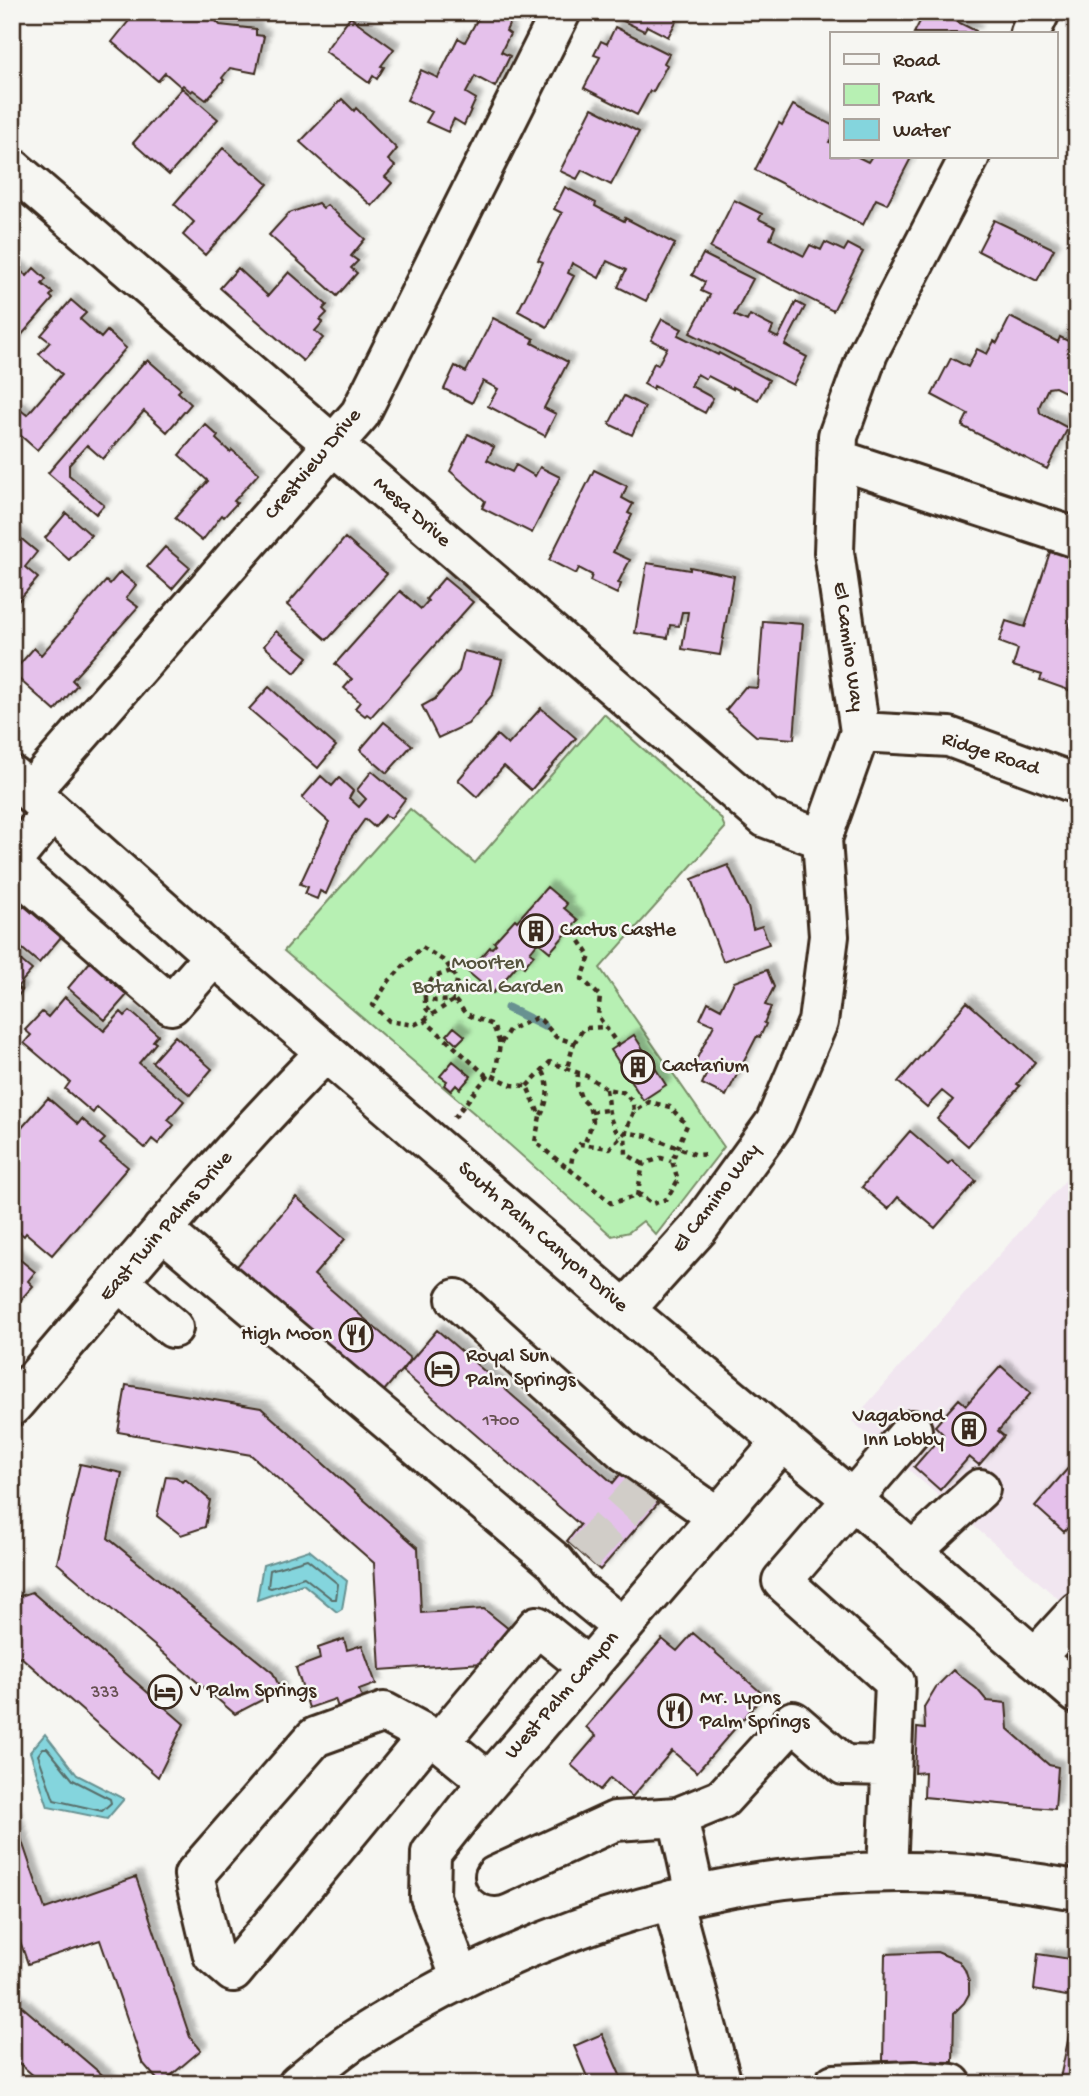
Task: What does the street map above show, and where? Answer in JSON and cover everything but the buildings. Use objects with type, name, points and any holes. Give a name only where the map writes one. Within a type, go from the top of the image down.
[{"type":"street","name":"Crestview Drive","points":[[12,861],[31,793],[360,414],[561,12]]},
{"type":"street","points":[[1030,32],[1040,12]]},
{"type":"street","name":"El Camino Way","points":[[625,1310],[698,1229],[775,1123],[818,1022],[829,936],[821,839],[860,732],[834,552],[838,436],[868,353],[969,158]]},
{"type":"street","name":"Mesa Drive","points":[[12,168],[766,818],[821,839]]},
{"type":"street","points":[[837,460],[1077,538]]},
{"type":"street","name":"Ridge Road","points":[[860,732],[950,737],[1077,784]]},
{"type":"street","name":"South Palm Canyon Drive","points":[[31,793],[214,956],[1077,1694]]},
{"type":"street","points":[[12,867],[171,1006],[214,956]]},
{"type":"street","name":"East Twin Palms Drive","points":[[12,1406],[162,1230],[289,1089],[326,1052]]},
{"type":"street","points":[[162,1230],[555,1562],[575,1565],[577,1590],[622,1627]]},
{"type":"street","points":[[118,1282],[173,1328]]},
{"type":"street","points":[[456,1299],[625,1452],[649,1481],[718,1517]]},
{"type":"street","points":[[887,1872],[895,1682],[782,1581],[912,1430]]},
{"type":"street","name":"West Palm Canyon","points":[[461,1979],[430,1898],[431,1853],[783,1441]]},
{"type":"street","points":[[913,1551],[980,1489]]},
{"type":"street","points":[[1035,1658],[1077,1612]]},
{"type":"street","points":[[489,1782],[434,1740],[384,1712],[315,1737],[194,1875],[213,1955],[233,1972],[434,1740],[537,1626],[589,1668]]},
{"type":"street","points":[[495,1876],[615,1821],[678,1817],[722,1798],[793,1721],[844,1765],[891,1766]]},
{"type":"street","points":[[678,1817],[683,1897],[722,2084]]},
{"type":"street","points":[[298,2084],[355,2039],[461,1979],[534,1944],[599,1920],[683,1897],[786,1877],[887,1872],[946,1873],[1009,1879],[1077,1890]]},
{"type":"street","points":[[834,2084],[914,2081],[952,2084]]},
{"type":"path","points":[[580,941],[590,956],[582,979],[600,996],[598,1016],[618,1045]]},
{"type":"path","points":[[422,947],[446,962],[457,980],[454,999],[414,1025],[388,1021],[373,1005],[389,981],[422,947]]},
{"type":"path","points":[[432,1014],[425,1007],[424,988],[434,977],[451,971]]},
{"type":"path","points":[[425,998],[436,1001],[454,999]]},
{"type":"path","points":[[454,999],[466,1014],[493,1025],[500,1044]]},
{"type":"path","points":[[495,1076],[500,1044],[509,1030],[536,1018],[556,1037],[574,1043]]},
{"type":"path","points":[[424,1020],[487,1076]]},
{"type":"path","points":[[567,1068],[574,1043],[584,1028],[604,1027]]},
{"type":"path","points":[[527,1086],[550,1062],[578,1072],[606,1088],[624,1092],[633,1102],[634,1112],[625,1132],[610,1148],[580,1144],[573,1153],[570,1170]]},
{"type":"path","points":[[542,1070],[547,1076],[547,1104],[540,1116],[535,1142],[611,1203],[641,1195],[652,1204],[667,1199],[678,1180],[672,1161],[687,1125],[670,1107],[649,1102],[634,1112]]},
{"type":"path","points":[[578,1072],[581,1098],[589,1106],[593,1121],[584,1145]]},
{"type":"path","points":[[433,1143],[489,1074],[512,1085],[527,1086]]},
{"type":"path","points":[[527,1086],[540,1116]]},
{"type":"path","points":[[606,1088],[610,1121],[620,1137]]},
{"type":"path","points":[[591,1112],[607,1110]]},
{"type":"path","points":[[625,1132],[647,1136],[697,1155],[709,1154]]},
{"type":"path","points":[[625,1132],[626,1154],[643,1164],[661,1158],[672,1161]]},
{"type":"path","points":[[637,1196],[643,1164]]},
{"type":"shaded area","points":[[1077,1167],[1077,1615],[852,1421]]},
{"type":"green space","name":"Moorten Botanical Garden","points":[[604,714],[721,818],[725,828],[600,968],[724,1147],[656,1235],[643,1221],[629,1232],[612,1236],[475,1114],[284,951],[410,809],[475,863]]},
{"type":"water","points":[[309,1550],[347,1581],[342,1609],[337,1612],[303,1584],[257,1600],[263,1565]]},
{"type":"water","points":[[45,1734],[77,1775],[124,1799],[107,1819],[48,1807],[30,1752]]},
{"type":"waterway","points":[[508,1008],[544,1026]]},
{"type":"tunnel","points":[[583,1555],[642,1489]]},
{"type":"place","name":"Cactus Castle","points":[[536,931]]},
{"type":"place","name":"Cactarium","points":[[638,1067]]},
{"type":"place","name":"High Moon","points":[[356,1335]]},
{"type":"place","name":"Royal Sun Palm Springs","points":[[442,1369]]},
{"type":"place","name":"Vagabond Inn Lobby","points":[[969,1429]]},
{"type":"place","name":"V Palm Springs","points":[[165,1692]]},
{"type":"place","name":"Mr. Lyons Palm Springs","points":[[675,1711]]}]
